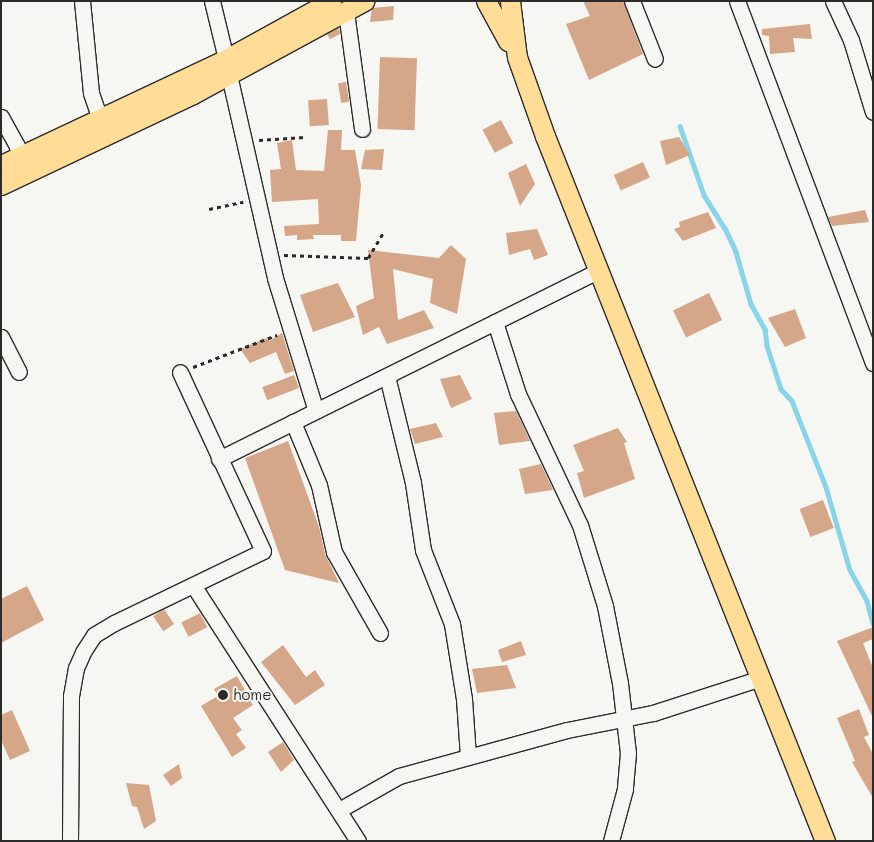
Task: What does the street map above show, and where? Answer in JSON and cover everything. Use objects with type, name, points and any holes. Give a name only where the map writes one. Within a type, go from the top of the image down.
[{"type":"main road","points":[[1,185],[338,7],[364,1]]},
{"type":"main road","points":[[486,1],[517,57],[545,136],[825,841]]},
{"type":"main road","points":[[510,1],[517,57]]},
{"type":"main road","points":[[1,165],[99,116],[227,67]]},
{"type":"street","points":[[82,1],[91,93],[99,116]]},
{"type":"street","points":[[212,1],[270,254],[290,330],[316,411]]},
{"type":"street","points":[[632,1],[655,59]]},
{"type":"street","points":[[737,1],[873,363]]},
{"type":"street","points":[[833,1],[851,40],[873,112]]},
{"type":"street","points":[[338,7],[362,128]]},
{"type":"street","points":[[1,117],[17,146],[19,156]]},
{"type":"street","points":[[219,460],[599,270]]},
{"type":"street","points":[[494,322],[518,394],[580,525],[605,606],[626,718],[628,753],[626,789],[611,841]]},
{"type":"street","points":[[1,336],[19,372]]},
{"type":"street","points":[[70,841],[71,696],[76,668],[83,652],[94,635],[114,623],[262,551],[180,372]]},
{"type":"street","points":[[387,376],[413,483],[423,550],[452,624],[464,699],[468,756]]},
{"type":"street","points":[[293,422],[319,485],[334,552],[380,634]]},
{"type":"street","points":[[193,585],[358,841]]},
{"type":"street","points":[[339,810],[399,776],[468,756],[653,712],[761,678]]},
{"type":"path","points":[[245,142],[305,137]]},
{"type":"path","points":[[209,208],[257,199]]},
{"type":"path","points":[[270,254],[368,258],[383,233]]},
{"type":"path","points":[[180,372],[290,330]]},
{"type":"building","points":[[583,1],[623,1],[643,54],[589,80],[566,24],[590,16]]},
{"type":"building","points":[[394,6],[393,20],[370,22],[372,8]]},
{"type":"building","points":[[810,24],[812,39],[793,38],[795,52],[770,54],[769,36],[762,35],[762,29]]},
{"type":"building","points":[[339,28],[340,34],[330,39],[327,34]]},
{"type":"building","points":[[380,57],[417,58],[414,130],[377,129]]},
{"type":"building","points":[[346,82],[349,102],[341,103],[338,83]]},
{"type":"building","points":[[327,99],[329,125],[310,126],[308,100]]},
{"type":"building","points":[[501,120],[513,143],[495,153],[482,130]]},
{"type":"building","points":[[328,130],[342,130],[341,150],[355,150],[361,185],[356,241],[341,241],[341,235],[313,235],[314,239],[297,240],[297,235],[285,236],[284,226],[319,224],[318,199],[272,202],[270,170],[281,169],[277,143],[292,140],[296,170],[324,171]]},
{"type":"building","points":[[679,137],[690,155],[666,165],[660,141]]},
{"type":"building","points":[[384,149],[382,170],[361,169],[365,150]]},
{"type":"building","points":[[643,162],[650,178],[621,191],[614,175]]},
{"type":"building","points":[[526,164],[535,184],[520,206],[508,173]]},
{"type":"building","points":[[865,210],[869,222],[832,226],[828,217]]},
{"type":"building","points":[[708,212],[716,228],[683,241],[674,229],[680,227],[679,222]]},
{"type":"building","points":[[537,229],[548,255],[534,260],[530,249],[509,255],[506,233]]},
{"type":"building","points":[[451,245],[466,259],[457,314],[430,303],[433,279],[393,269],[398,320],[424,310],[434,328],[387,344],[379,327],[363,335],[356,306],[374,298],[368,250],[439,258]]},
{"type":"building","points":[[338,283],[355,317],[313,332],[300,295]]},
{"type":"building","points":[[709,293],[722,320],[686,337],[673,311]]},
{"type":"building","points":[[795,309],[806,338],[785,347],[768,318]]},
{"type":"building","points":[[282,333],[294,371],[285,374],[276,352],[250,363],[240,349],[267,338],[269,341]]},
{"type":"building","points":[[294,375],[299,388],[267,400],[262,387]]},
{"type":"building","points":[[460,375],[472,399],[451,408],[440,379]]},
{"type":"building","points":[[516,411],[530,441],[499,445],[494,413]]},
{"type":"building","points":[[436,423],[443,437],[415,444],[410,429]]},
{"type":"building","points":[[618,428],[627,442],[624,443],[635,479],[584,498],[577,473],[584,471],[573,445]]},
{"type":"building","points":[[288,441],[319,527],[325,554],[339,583],[285,570],[245,458]]},
{"type":"building","points":[[541,464],[553,490],[525,494],[519,469]]},
{"type":"building","points":[[823,500],[834,528],[810,537],[800,509]]},
{"type":"building","points":[[27,586],[44,620],[1,643],[1,599]]},
{"type":"building","points":[[164,609],[174,624],[163,631],[153,616]]},
{"type":"building","points":[[200,613],[207,627],[189,637],[181,623]]},
{"type":"building","points":[[873,627],[873,639],[863,643],[873,668],[872,716],[837,641]]},
{"type":"building","points":[[521,641],[526,655],[502,662],[498,650]]},
{"type":"building","points":[[283,645],[306,677],[315,670],[325,685],[295,705],[261,662]]},
{"type":"building","points":[[507,665],[516,688],[477,693],[472,669]]},
{"type":"building","points":[[237,676],[253,705],[233,718],[242,730],[236,734],[246,748],[232,757],[201,706],[218,696],[214,689]]},
{"type":"building","points":[[859,709],[869,735],[864,737],[873,754],[873,798],[852,762],[855,761],[837,718]]},
{"type":"building","points":[[12,710],[30,751],[10,760],[1,740],[1,715]]},
{"type":"building","points":[[283,742],[294,760],[281,772],[268,752]]},
{"type":"building","points":[[179,764],[182,778],[171,786],[163,775]]},
{"type":"building","points":[[126,783],[149,785],[156,821],[144,829],[137,807],[132,806]]},
{"type":"waterway","points":[[680,126],[704,195],[725,228],[736,252],[751,304],[765,329],[767,346],[781,389],[792,401],[826,487],[850,570],[867,601],[873,623]]},
{"type":"place","name":"home","points":[[223,695]]}]
